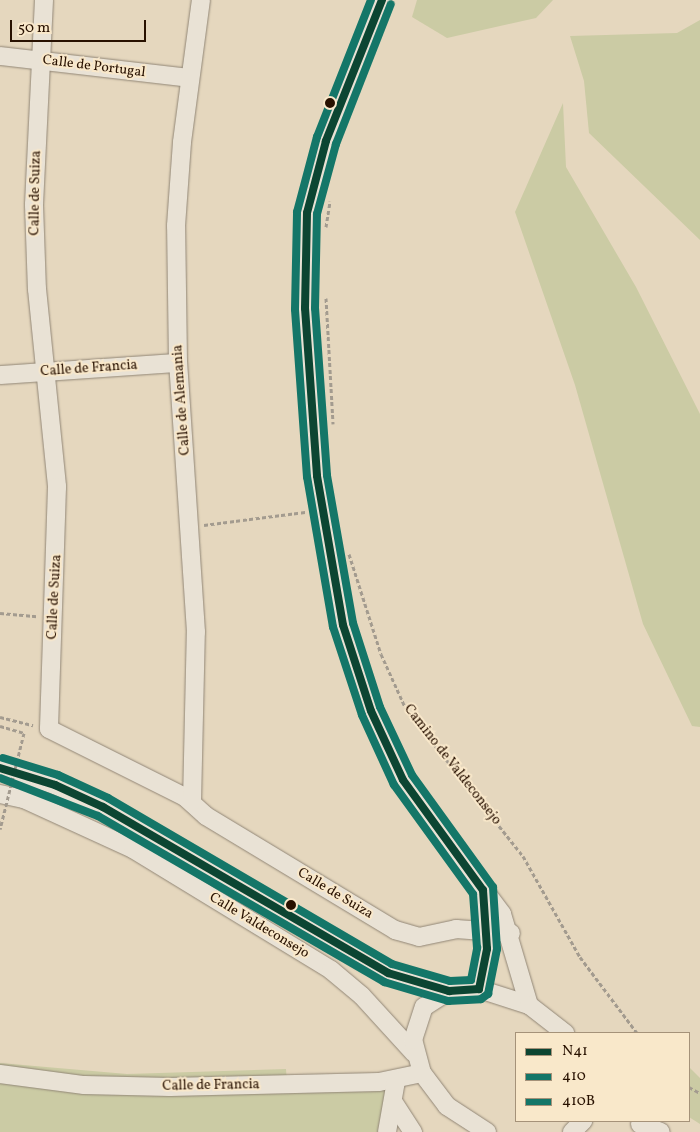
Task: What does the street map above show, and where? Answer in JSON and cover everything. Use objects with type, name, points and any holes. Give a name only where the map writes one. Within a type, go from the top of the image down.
[{"type":"street","name":"Calle de Suiza","points":[[44,0],[34,205],[45,373],[58,487],[54,618],[48,725],[51,733],[126,765],[192,802],[206,816],[395,930],[428,937],[456,929],[511,933]]},
{"type":"street","name":"Calle de Alemania","points":[[192,802],[196,632],[191,526],[178,363],[176,226],[189,78],[201,0]]},
{"type":"street","points":[[382,0],[326,142],[308,213],[306,349],[321,509],[343,625],[362,687],[392,759],[511,933],[529,1005]]},
{"type":"street","name":"Calle de Portugal","points":[[0,56],[189,78]]},
{"type":"street","name":"Calle de Francia","points":[[0,374],[45,373],[178,363]]},
{"type":"street","name":"Calle Valdeconsejo","points":[[0,768],[55,785],[103,807],[364,962],[449,991]]},
{"type":"street","name":"Calle Valdeconsejo","points":[[0,794],[24,799],[133,850],[332,970],[362,996],[414,1053]]},
{"type":"street","points":[[456,929],[469,917],[483,890]]},
{"type":"street","points":[[479,989],[486,960],[483,890]]},
{"type":"street","points":[[487,1132],[447,1106],[422,1073],[414,1053],[413,1028],[419,1014],[431,1000],[449,991],[479,989],[529,1005],[564,1032]]},
{"type":"street","name":"Calle de Francia","points":[[0,1074],[84,1085],[151,1087],[396,1081],[422,1073]]},
{"type":"street","points":[[387,1132],[394,1103],[396,1081]]},
{"type":"street","points":[[394,1103],[413,1132]]},
{"type":"street","points":[[572,1132],[582,1122]]},
{"type":"street","points":[[640,1126],[661,1132]]},
{"type":"path","points":[[326,237],[331,195]]},
{"type":"path","points":[[326,292],[333,430]]},
{"type":"path","points":[[191,526],[321,509]]},
{"type":"path","name":"Camino de Valdeconsejo","points":[[347,544],[381,654],[406,709],[523,856],[580,958],[635,1032]]},
{"type":"path","points":[[0,613],[54,618]]},
{"type":"path","points":[[0,717],[30,725]]},
{"type":"path","points":[[0,726],[24,733],[0,829]]},
{"type":"green space","points":[[417,0],[553,0],[536,18],[447,38],[412,17]]},
{"type":"green space","points":[[700,20],[700,240],[589,133],[584,81],[570,36],[677,33]]},
{"type":"green space","points":[[563,103],[566,167],[636,287],[700,414],[700,727],[692,726],[643,624],[575,385],[515,212]]},
{"type":"green space","points":[[0,1063],[127,1074],[286,1069],[287,1084],[396,1081],[387,1132],[0,1132]]},
{"type":"green space","points":[[690,1068],[700,1078],[700,1124],[690,1118]]},
{"type":"transit line","name":"410B","points":[[3,758],[58,775],[108,798],[392,964],[450,981],[471,980],[477,948],[473,894],[394,785],[362,715],[333,627],[307,477],[295,309],[297,212],[317,137],[371,0]]},
{"type":"transit line","name":"N41","points":[[382,0],[326,141],[307,213],[305,308],[317,476],[343,625],[371,711],[403,780],[483,890],[487,949],[479,989]]},
{"type":"transit line","name":"410","points":[[0,778],[98,816],[384,982],[448,1001],[481,999],[488,994],[497,949],[493,887],[412,775],[380,707],[353,623],[327,475],[315,308],[317,214],[336,144],[391,4]]},
{"type":"transit line","name":"N41","points":[[0,768],[55,785],[103,807],[388,973],[449,991],[479,989]]}]
